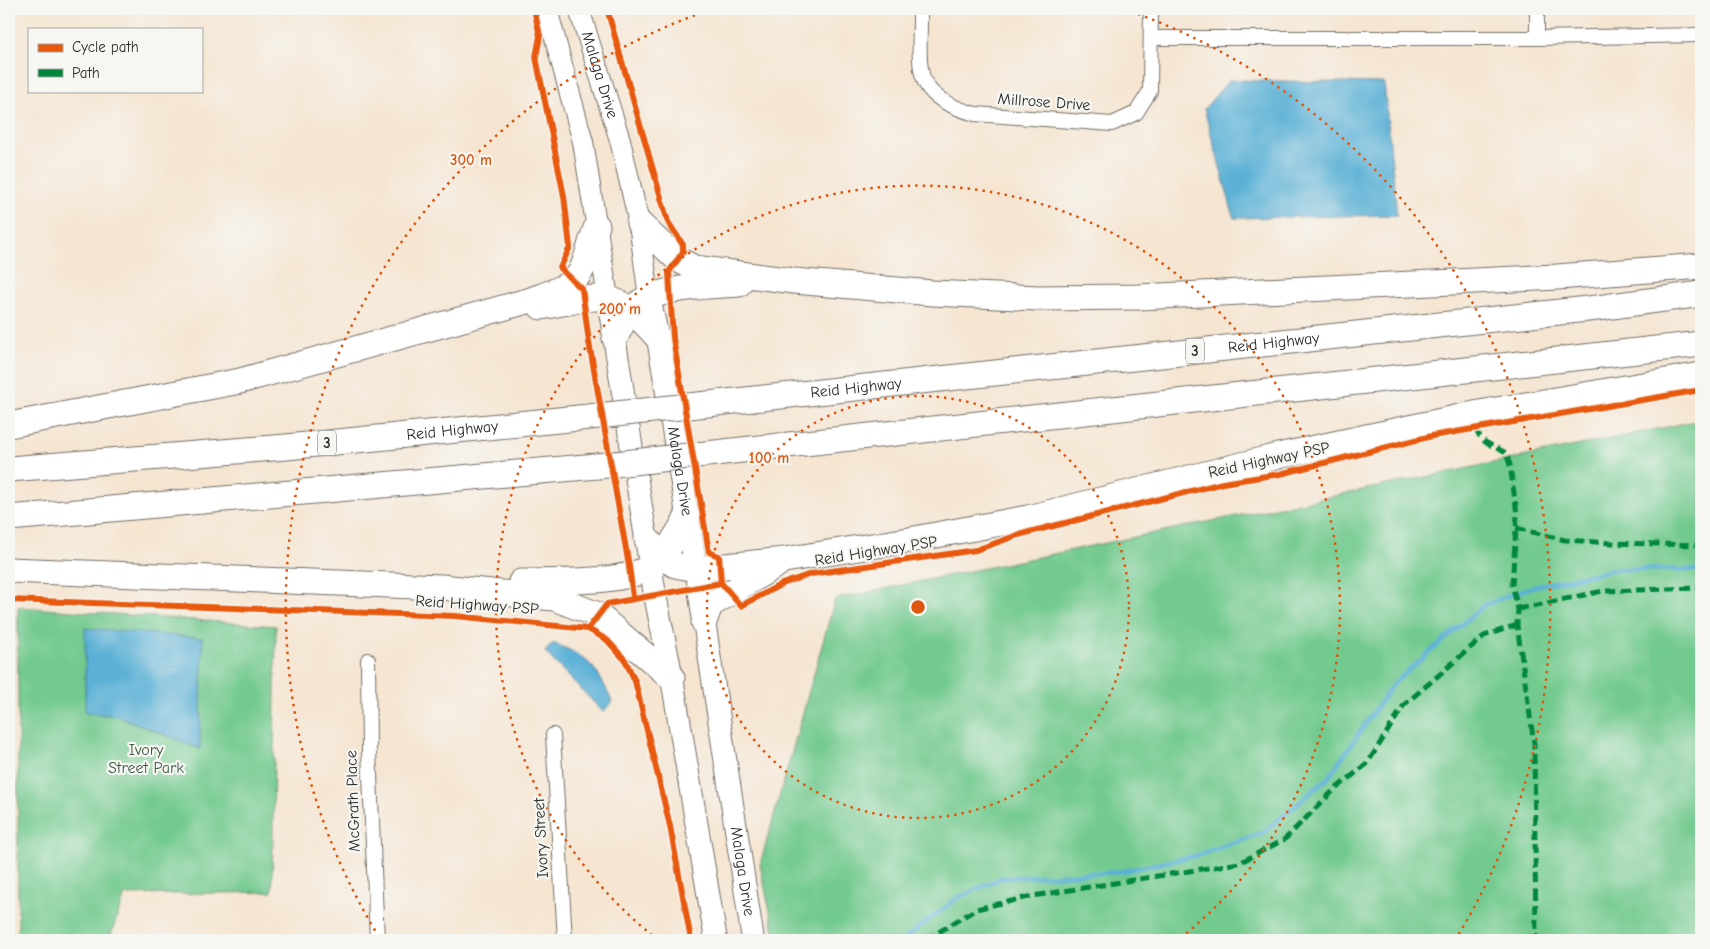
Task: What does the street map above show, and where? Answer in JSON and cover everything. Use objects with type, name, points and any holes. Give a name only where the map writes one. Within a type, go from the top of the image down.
[{"type":"highway","points":[[639,224],[677,259],[694,268],[794,281],[932,293],[1028,297],[1139,297],[1557,277],[1701,266]]},
{"type":"highway","points":[[9,425],[240,381],[469,319],[530,300],[558,289],[574,280],[581,271],[597,226]]},
{"type":"highway","points":[[615,338],[640,304],[671,289],[794,281]]},
{"type":"highway","name":"Reid Highway","points":[[9,469],[276,448],[589,417],[1597,308],[1701,294]]},
{"type":"highway","points":[[469,319],[583,298],[608,298],[640,304]]},
{"type":"highway","points":[[640,304],[658,338]]},
{"type":"highway","points":[[9,518],[597,466],[1701,344]]},
{"type":"highway","points":[[653,554],[675,565],[696,569],[784,560],[909,540],[1028,518],[1278,456],[1479,413],[1701,375]]},
{"type":"highway","points":[[441,587],[631,575],[653,554],[672,542],[686,518]]},
{"type":"highway","points":[[704,622],[710,605],[784,560]]},
{"type":"highway","points":[[9,570],[441,587],[554,598],[598,616],[672,678]]},
{"type":"main road","name":"Malaga Drive","points":[[546,9],[583,142],[716,940]]},
{"type":"main road","name":"Malaga Drive","points":[[579,9],[620,140],[639,224],[640,304]]},
{"type":"main road","name":"Malaga Drive","points":[[658,338],[686,518],[696,569],[753,940]]},
{"type":"street","name":"Millrose Drive","points":[[920,9],[921,73],[926,88],[937,99],[953,108],[975,114],[1112,124],[1136,113],[1150,91],[1151,9]]},
{"type":"street","points":[[1537,9],[1537,38]]},
{"type":"street","points":[[1151,38],[1537,38],[1701,35]]},
{"type":"street","name":"McGrath Place","points":[[368,660],[369,751],[377,940]]},
{"type":"street","name":"Ivory Street","points":[[553,735],[565,940]]},
{"type":"green space","points":[[1701,420],[1701,940],[776,940],[760,865],[835,599]]},
{"type":"green space","name":"Ivory Street Park","points":[[18,607],[276,626],[272,892],[125,895],[109,940],[18,940]]},
{"type":"water","points":[[1229,80],[1384,83],[1397,215],[1234,218],[1204,109]]},
{"type":"water","points":[[85,628],[203,638],[200,749],[118,716],[85,713]]},
{"type":"water","points":[[553,643],[583,658],[602,680],[612,702],[603,712],[545,652]]},
{"type":"waterway","points":[[903,940],[957,898],[1001,878],[1117,872],[1195,856],[1264,832],[1328,778],[1393,684],[1484,605],[1534,586],[1617,569],[1701,570]]},
{"type":"marked path","points":[[1474,429],[1485,442],[1506,453],[1510,465],[1517,514],[1512,585],[1518,609],[1517,625],[1534,744],[1536,940]]},
{"type":"marked path","points":[[1516,528],[1565,540],[1701,545]]},
{"type":"marked path","points":[[1518,609],[1603,591],[1701,588]]},
{"type":"marked path","points":[[926,940],[976,909],[1033,896],[1239,863],[1285,839],[1334,790],[1367,764],[1404,705],[1484,636],[1517,625]]},
{"type":"cycle path","points":[[534,9],[540,36],[536,57],[564,196],[570,247],[560,268],[582,289],[589,342],[633,597]]},
{"type":"cycle path","points":[[607,9],[668,222],[683,245],[683,252],[669,272],[673,338],[709,552],[719,556],[721,583]]},
{"type":"cycle path","name":"Reid Highway PSP","points":[[721,583],[741,606],[782,584],[811,574],[976,550],[1018,535],[1223,483],[1280,474],[1432,436],[1701,390]]},
{"type":"cycle path","points":[[588,629],[607,604],[721,583]]},
{"type":"cycle path","name":"Reid Highway PSP","points":[[9,600],[455,616],[588,629],[607,640],[625,660],[635,681],[670,826],[691,940]]}]
